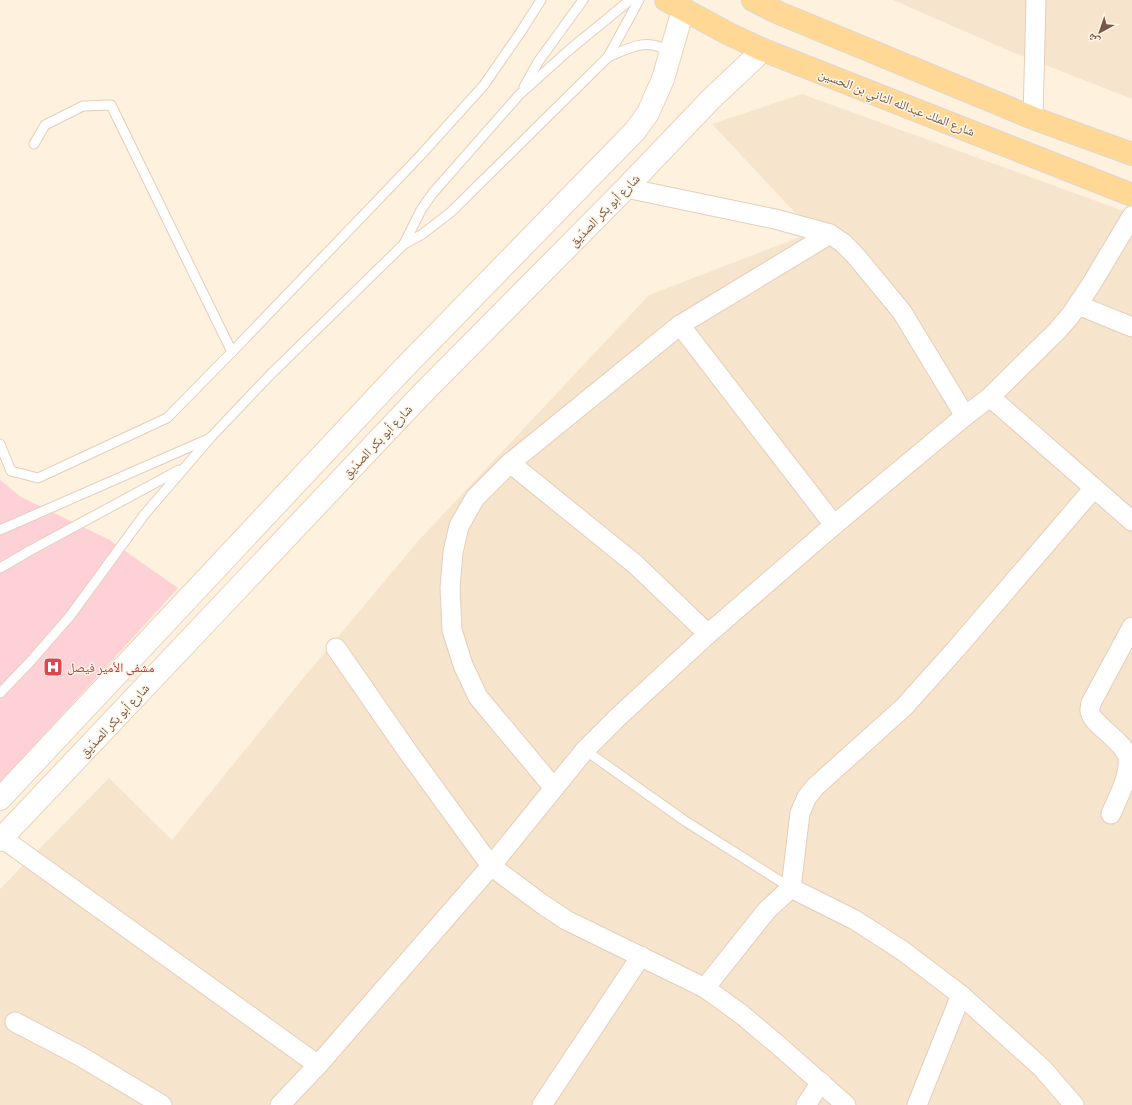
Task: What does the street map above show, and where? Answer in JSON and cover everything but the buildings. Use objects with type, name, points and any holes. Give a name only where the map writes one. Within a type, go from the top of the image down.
[{"type":"main road","points":[[753,0],[779,13],[1033,118],[1132,154]]},
{"type":"main road","name":"شارع الملك عبدالله الثاني بن الحسين","points":[[674,5],[763,50],[1132,195]]},
{"type":"street","points":[[1033,118],[1036,0]]},
{"type":"street","points":[[0,799],[402,370],[635,131],[648,113],[663,79],[670,55],[674,5]]},
{"type":"street","name":"شارع أبو بكر الصدّيق","points":[[1,839],[420,396],[626,188],[711,99],[763,50]]},
{"type":"street","points":[[626,188],[775,219],[830,234],[843,243],[855,255],[902,312],[965,416]]},
{"type":"street","points":[[280,1105],[318,1065],[491,866],[585,750],[618,717],[708,634],[834,525],[990,397],[1057,331],[1078,305],[1132,216]]},
{"type":"street","points":[[554,788],[478,697],[463,665],[452,630],[450,588],[453,552],[459,526],[475,498],[510,463],[680,325],[830,234]]},
{"type":"street","points":[[1078,305],[1132,327]]},
{"type":"street","points":[[680,325],[834,525]]},
{"type":"street","points":[[990,397],[1132,521]]},
{"type":"street","points":[[510,463],[635,564],[708,634]]},
{"type":"street","points":[[704,988],[767,910],[791,888],[800,813],[802,806],[811,792],[904,707],[956,650],[1094,488]]},
{"type":"street","points":[[1111,814],[1128,768],[1128,757],[1117,741],[1090,714],[1090,709],[1091,703],[1132,627]]},
{"type":"street","points":[[336,648],[408,752],[491,866],[566,920],[704,988],[741,1014],[846,1105]]},
{"type":"street","points":[[1,839],[318,1065]]},
{"type":"street","points":[[791,888],[855,920],[903,951],[961,994],[1042,1068],[1074,1105]]},
{"type":"street","points":[[542,1105],[641,956]]},
{"type":"street","points":[[917,1105],[961,994]]},
{"type":"street","points":[[15,1022],[80,1056],[162,1105]]},
{"type":"street","points":[[806,1105],[821,1082]]},
{"type":"lane","points":[[0,444],[11,471],[38,478],[167,418],[420,156],[484,85],[541,0]]},
{"type":"lane","points":[[519,95],[538,62],[583,0]]},
{"type":"lane","points":[[404,244],[412,227],[432,194],[519,95],[568,51],[630,0]]},
{"type":"lane","points":[[0,692],[29,663],[70,616],[144,515],[211,437],[270,375],[404,244],[421,234],[451,212],[608,57],[639,0]]},
{"type":"lane","points":[[608,57],[630,48],[647,44],[663,48],[670,55]]},
{"type":"lane","points":[[34,144],[46,125],[83,106],[110,105],[232,352]]},
{"type":"lane","points":[[0,530],[211,437]]},
{"type":"lane","points":[[0,568],[184,467]]},
{"type":"lane","points":[[585,750],[685,821],[791,888]]},
{"type":"shaded area","points":[[893,0],[1132,0],[1132,99],[1012,52]]},
{"type":"shaded area","points":[[802,94],[1132,214],[1132,1105],[0,1105],[0,889],[109,778],[172,840],[295,688],[419,540],[649,295],[813,232],[712,124]]},
{"type":"shaded area","name":"مشفى الأمير فيصل","points":[[0,480],[21,497],[108,539],[178,588],[0,783]]},
{"type":"place","name":"مشفى الأمير فيصل","points":[[53,667]]}]
